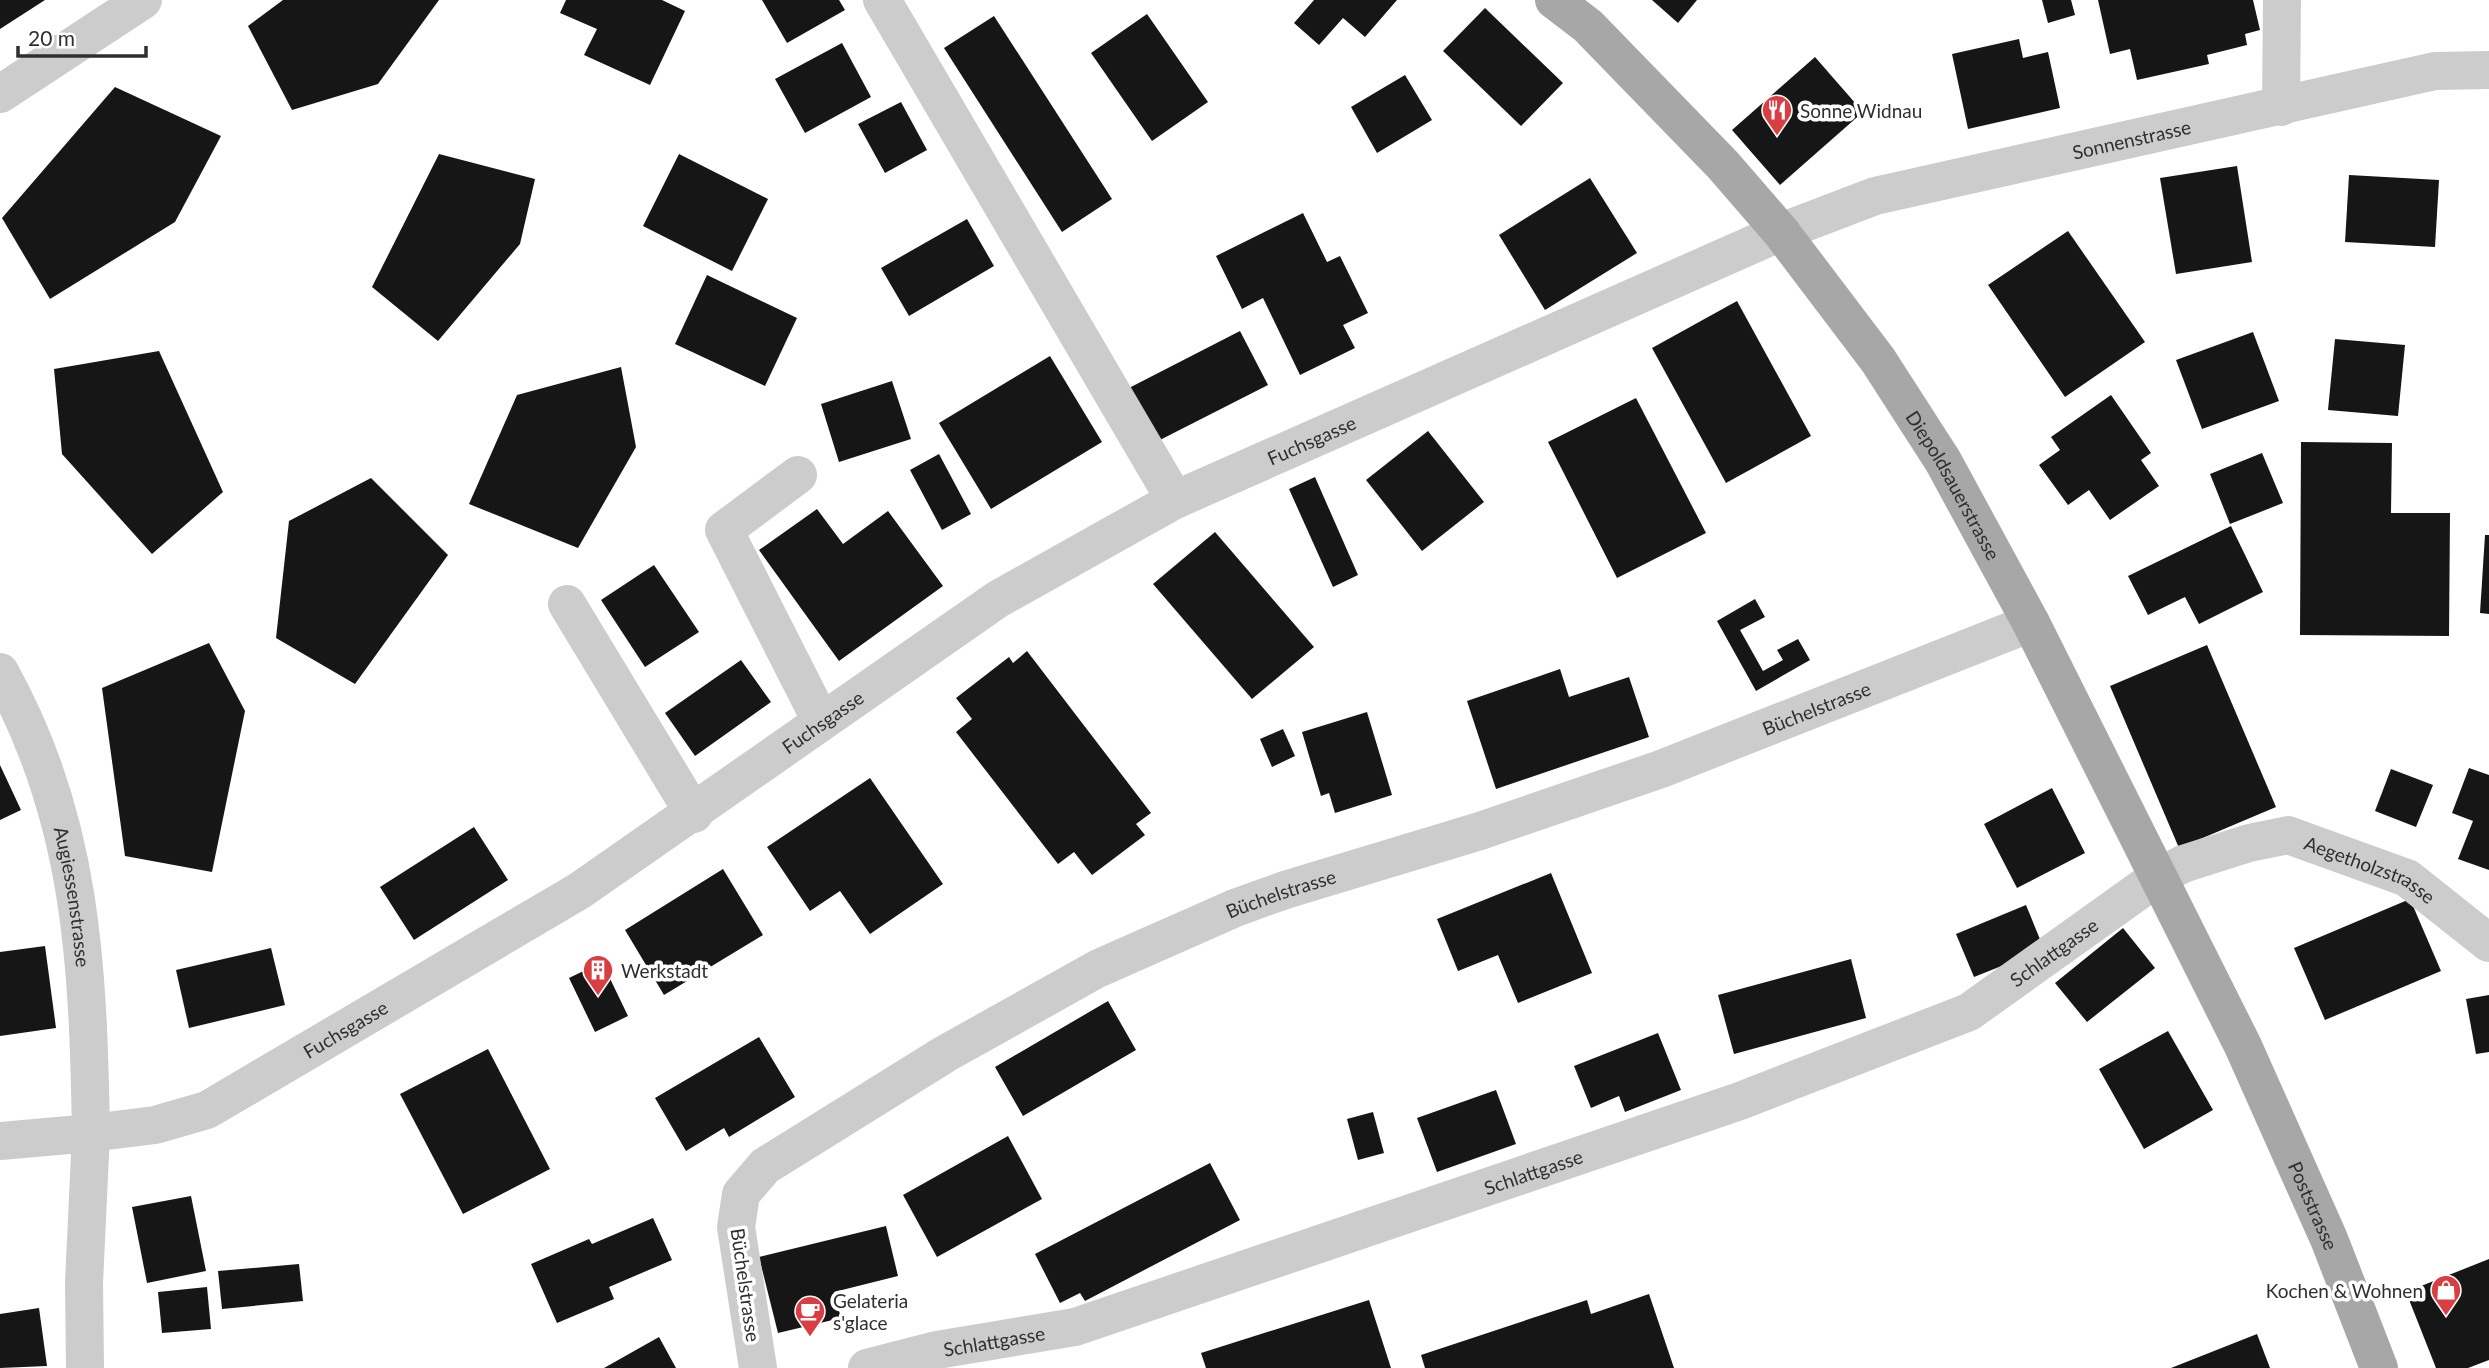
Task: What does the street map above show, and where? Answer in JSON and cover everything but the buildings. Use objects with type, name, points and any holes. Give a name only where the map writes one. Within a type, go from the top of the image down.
[{"type":"main road","name":"Diepoldsauerstrasse","points":[[1554,0],[1588,26],[1723,164],[1781,232],[1878,360],[1943,461],[2031,623],[2243,1045]]},
{"type":"main road","name":"Poststrasse","points":[[2243,1045],[2329,1239],[2379,1368]]},
{"type":"street","points":[[0,94],[143,0]]},
{"type":"street","points":[[882,0],[1175,500]]},
{"type":"street","points":[[2281,107],[2282,0]]},
{"type":"street","name":"Sonnenstrasse","points":[[1781,232],[1875,196],[2435,71],[2489,70]]},
{"type":"street","name":"Fuchsgasse","points":[[0,1141],[155,1125],[207,1110],[579,891],[694,814],[821,721],[998,599],[1175,500],[1781,232]]},
{"type":"street","points":[[798,475],[724,530],[821,721]]},
{"type":"street","points":[[567,604],[694,814]]},
{"type":"street","name":"Büchelstrasse","points":[[758,1368],[736,1227],[741,1194],[765,1166],[991,1027],[1097,968],[1235,908],[1285,890],[1480,831],[1661,769],[2031,623]]},
{"type":"street","name":"Augiessenstrasse","points":[[0,672],[37,751],[71,866],[88,983],[90,1133]]},
{"type":"street","name":"Aegetholzstrasse","points":[[2158,877],[2196,860],[2249,842],[2288,835],[2407,878],[2489,943]]},
{"type":"street","name":"Schlattgasse","points":[[867,1368],[937,1350],[1076,1327],[1740,1101],[1969,1012],[2158,877]]},
{"type":"street","points":[[85,1368],[84,1283],[90,1133]]},
{"type":"place","name":"Sonne Widnau","points":[[1777,137]]},
{"type":"place","name":"Werkstadt","points":[[598,997]]},
{"type":"place","name":"Kochen & Wohnen","points":[[2446,1317]]},
{"type":"place","name":"Gelateria s'glace","points":[[810,1338]]}]
